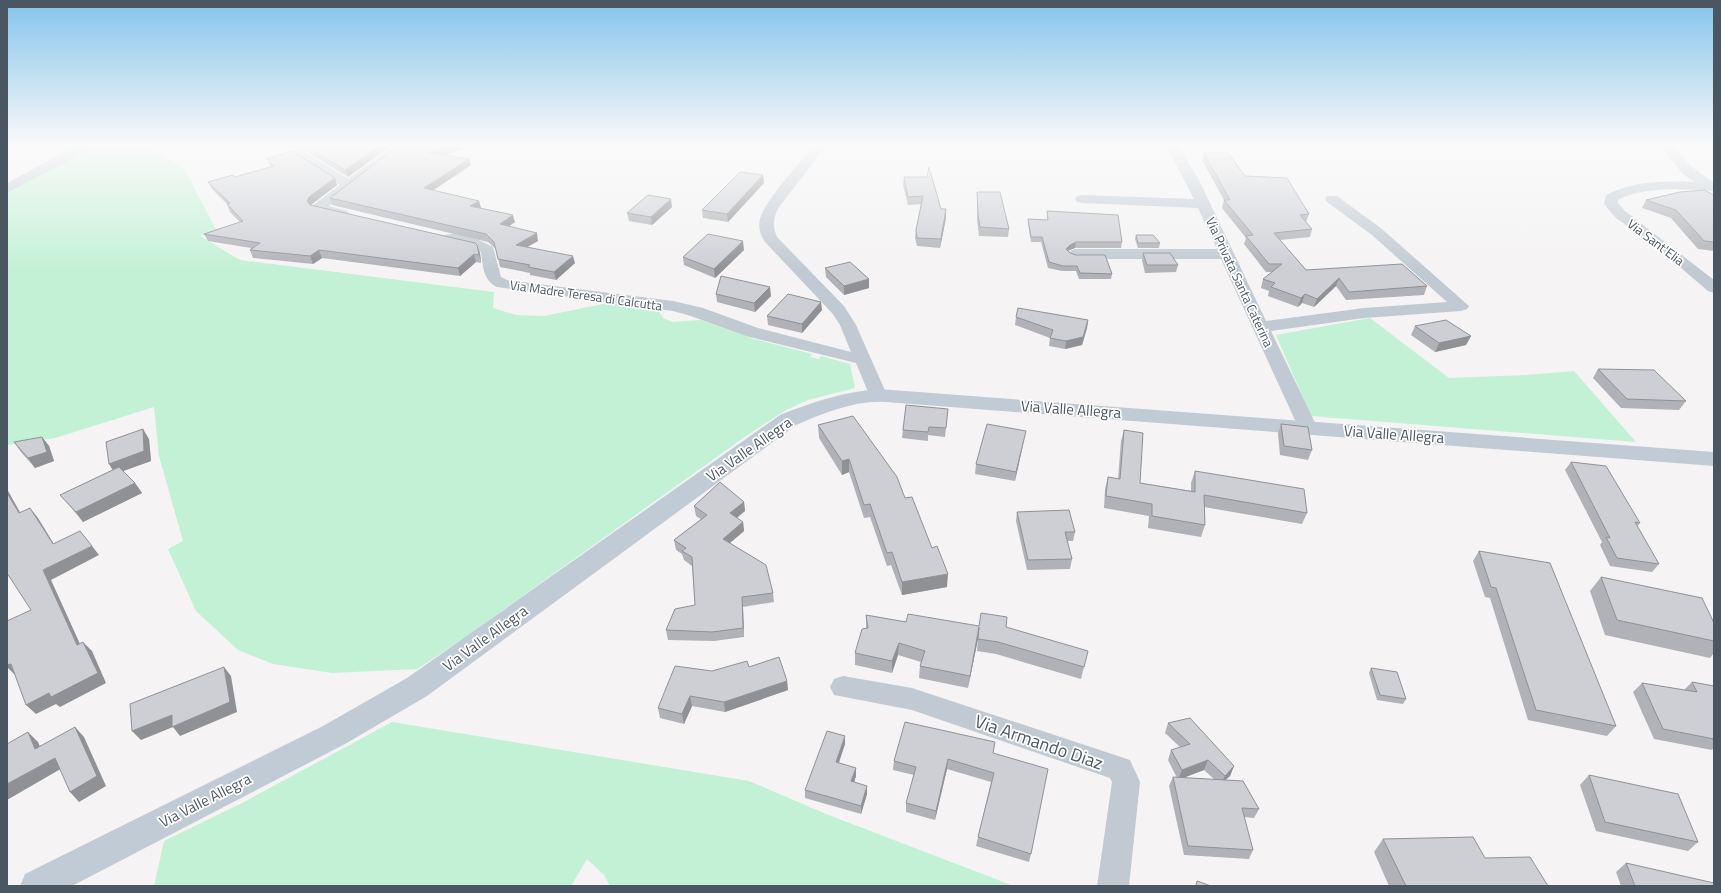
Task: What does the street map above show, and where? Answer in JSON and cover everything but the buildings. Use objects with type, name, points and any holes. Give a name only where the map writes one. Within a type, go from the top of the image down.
[{"type":"main road","name":"Via Valle Allegra","points":[[37,886],[334,734],[417,687],[788,420],[818,408],[847,400],[878,395],[1714,459]]},
{"type":"street","points":[[343,187],[311,207],[355,217]]},
{"type":"street","points":[[788,187],[767,216],[765,228],[770,239],[838,310],[848,325],[878,395]]},
{"type":"street","name":"Via Privata Santa Caterina","points":[[1195,187],[1307,427]]},
{"type":"street","name":"Via Sant'Elia","points":[[1711,187],[1664,187],[1624,191],[1611,198],[1611,204],[1620,214],[1672,253],[1714,288]]},
{"type":"street","points":[[1082,199],[1203,204]]},
{"type":"street","points":[[1261,327],[1364,313],[1461,306],[1377,232],[1332,199]]},
{"type":"street","name":"Via Madre Teresa di Calcutta","points":[[439,235],[476,244],[488,250],[493,277],[495,280],[503,284],[673,306],[697,312],[752,332],[863,360]]},
{"type":"street","points":[[1074,254],[1226,254]]},
{"type":"street","name":"Via Armando Diaz","points":[[843,687],[912,699],[1120,769],[1126,782],[1113,886]]},
{"type":"green space","points":[[19,187],[193,187],[217,231],[200,236],[240,260],[494,292],[493,308],[516,315],[544,316],[608,303],[658,310],[663,318],[672,322],[701,320],[754,339],[812,354],[810,357],[819,359],[821,356],[850,364],[855,388],[808,400],[786,410],[746,436],[464,638],[417,669],[332,673],[273,664],[238,650],[196,611],[168,549],[183,541],[159,456],[154,407],[55,438],[7,445],[7,193]]},
{"type":"green space","points":[[1370,318],[1449,378],[1527,375],[1574,371],[1636,442],[1311,416],[1276,335]]},
{"type":"green space","points":[[392,722],[749,781],[826,814],[1014,886],[610,886],[604,875],[587,859],[571,886],[154,886],[164,841],[244,802]]}]
